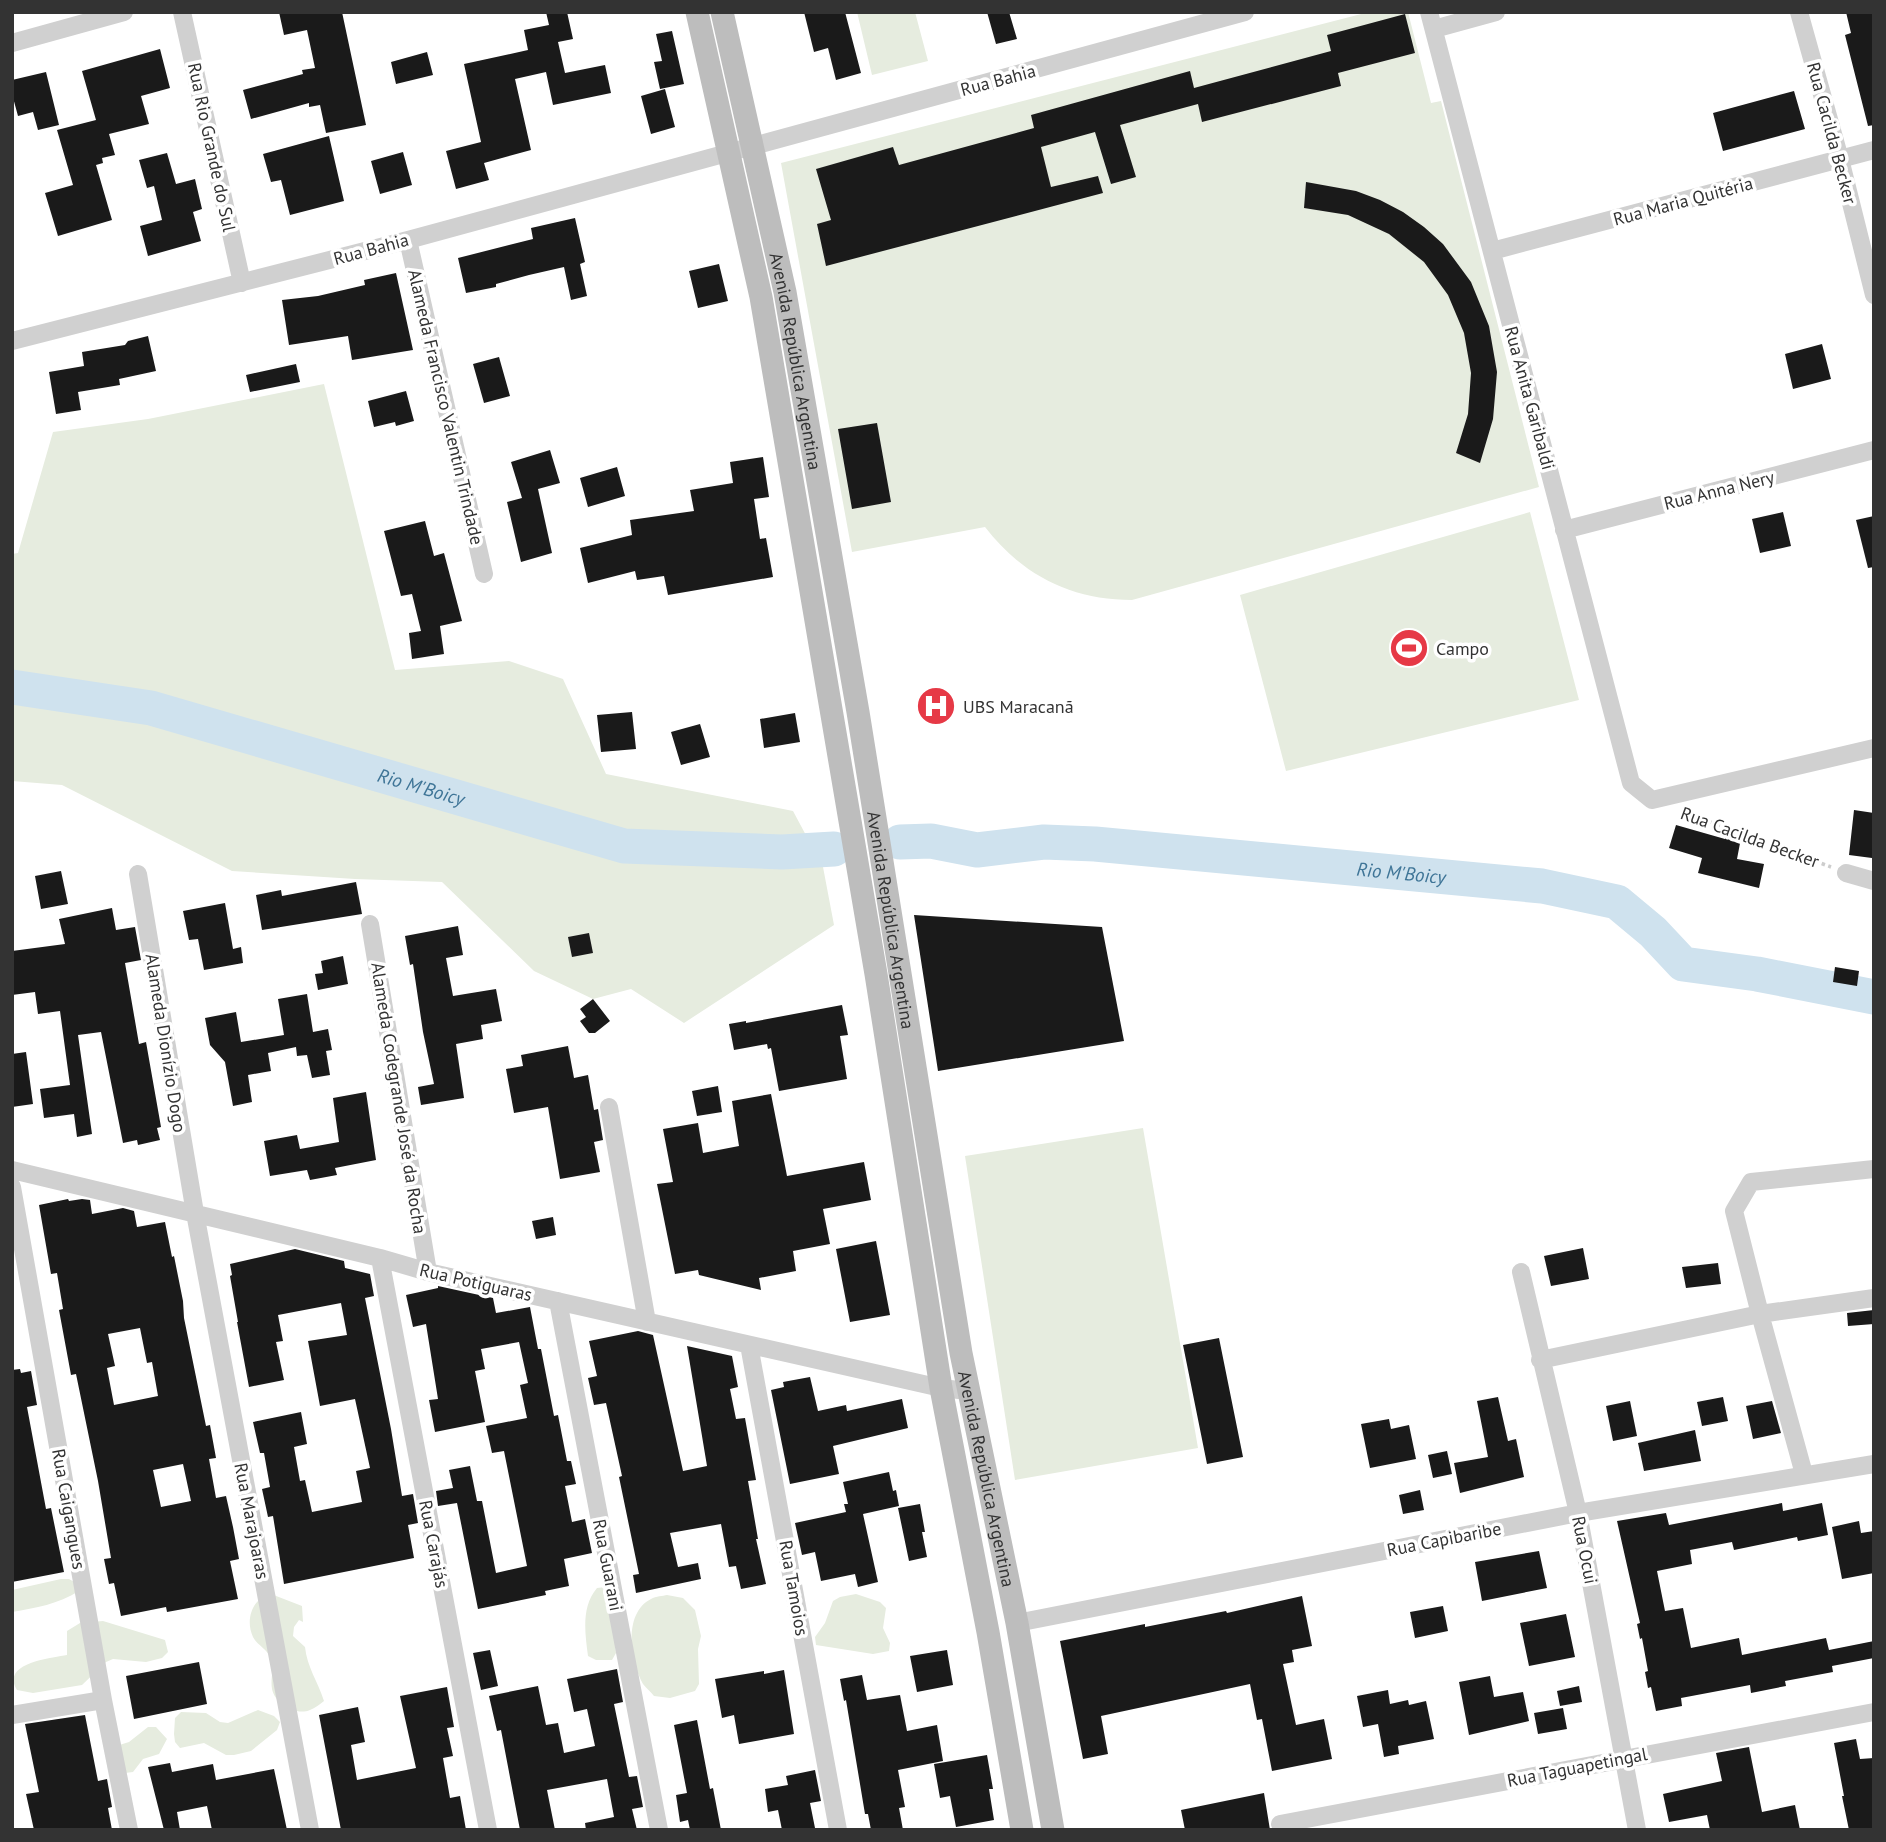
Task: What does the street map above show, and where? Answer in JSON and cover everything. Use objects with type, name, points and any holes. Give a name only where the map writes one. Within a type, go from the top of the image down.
[{"type":"main road","name":"Avenida República Argentina","points":[[697,12],[761,297],[805,546],[941,1388],[1022,1830]]},
{"type":"main road","name":"Avenida República Argentina","points":[[722,12],[750,147],[785,292],[844,631],[968,1391],[1017,1623],[1053,1830]]},
{"type":"main road","points":[[976,1573],[999,1614],[1007,1621],[1017,1623]]},
{"type":"street","points":[[12,43],[124,12]]},
{"type":"street","name":"Rua Rio Grande do Sul","points":[[182,12],[242,283]]},
{"type":"street","name":"Rua Bahia","points":[[12,341],[408,240],[1245,12]]},
{"type":"street","points":[[1431,20],[1496,12]]},
{"type":"street","name":"Rua Cacilda Becker","points":[[1799,12],[1874,295]]},
{"type":"street","name":"Rua Anita Garibaldi","points":[[1431,20],[1632,783],[1652,800]]},
{"type":"street","name":"Rua Maria Quitéria","points":[[1492,251],[1874,150]]},
{"type":"street","name":"Alameda Francisco Valentin Trindade","points":[[408,240],[484,574]]},
{"type":"street","name":"Rua Anna Nery","points":[[1564,530],[1874,450]]},
{"type":"street","points":[[1652,800],[1874,748]]},
{"type":"street","points":[[1846,873],[1874,881]]},
{"type":"street","name":"Alameda Dionízio Dogo","points":[[138,874],[195,1213]]},
{"type":"street","name":"Alameda Codegrande José da Rocha","points":[[370,924],[428,1272]]},
{"type":"street","points":[[609,1107],[647,1322]]},
{"type":"street","points":[[1804,1474],[1734,1212],[1751,1182],[1874,1169]]},
{"type":"street","name":"Rua Potiguaras","points":[[12,1170],[380,1258],[428,1272],[941,1388],[968,1391]]},
{"type":"street","name":"Rua Caigangues","points":[[12,1187],[103,1700],[129,1830]]},
{"type":"street","name":"Rua Marajoaras","points":[[195,1213],[310,1830]]},
{"type":"street","name":"Rua Carajás","points":[[380,1258],[488,1830]]},
{"type":"street","name":"Rua Ocui","points":[[1521,1272],[1578,1513],[1637,1830]]},
{"type":"street","points":[[1541,1360],[1760,1314],[1874,1298]]},
{"type":"street","name":"Rua Guarani","points":[[558,1301],[659,1830]]},
{"type":"street","name":"Rua Tamoios","points":[[749,1345],[838,1830]]},
{"type":"street","name":"Rua Capibaribe","points":[[1017,1623],[1578,1513],[1874,1464]]},
{"type":"street","points":[[12,1715],[103,1700]]},
{"type":"street","name":"Rua Taguapetingal","points":[[1280,1824],[1874,1712]]},
{"type":"path","name":"Rua Cacilda Becker","points":[[1652,800],[1846,873]]},
{"type":"shaded area","points":[[857,12],[915,12],[928,61],[872,75]]},
{"type":"shaded area","points":[[1369,12],[1408,12],[1431,103],[1441,101],[1539,487],[1132,600],[1088,595],[1050,582],[1015,559],[985,527],[852,552],[781,163]]},
{"type":"shaded area","points":[[324,384],[395,670],[509,661],[563,679],[606,774],[793,811],[823,867],[834,925],[684,1023],[631,989],[593,999],[534,971],[442,882],[232,871],[62,785],[12,781],[12,554],[18,553],[53,432],[148,419]]},
{"type":"shaded area","name":"Campo","points":[[1530,512],[1579,700],[1286,771],[1240,595]]},
{"type":"shaded area","points":[[1143,1128],[1198,1448],[1015,1480],[965,1156]]},
{"type":"shaded area","points":[[61,1579],[76,1583],[79,1591],[55,1602],[12,1612],[12,1590]]},
{"type":"shaded area","points":[[606,1587],[610,1596],[616,1653],[612,1660],[596,1660],[588,1656],[586,1612],[597,1588]]},
{"type":"shaded area","points":[[271,1594],[302,1606],[303,1622],[299,1620],[294,1627],[293,1636],[305,1647],[310,1668],[324,1701],[310,1710],[293,1710],[277,1699],[272,1689],[270,1657],[255,1640],[251,1630],[250,1617],[255,1605],[264,1596]]},
{"type":"shaded area","points":[[856,1594],[880,1602],[886,1608],[883,1628],[890,1643],[889,1651],[873,1654],[816,1645],[815,1637],[825,1623],[833,1601]]},
{"type":"shaded area","points":[[667,1595],[683,1598],[695,1610],[701,1636],[698,1649],[699,1684],[695,1691],[670,1698],[654,1696],[643,1684],[632,1651],[636,1615],[642,1606],[653,1598]]},
{"type":"shaded area","points":[[103,1621],[165,1640],[168,1652],[162,1658],[146,1662],[113,1659],[106,1662],[82,1685],[33,1693],[17,1690],[15,1674],[21,1668],[40,1660],[67,1655],[67,1631],[80,1623]]},
{"type":"shaded area","points":[[258,1710],[274,1716],[280,1722],[277,1730],[251,1751],[226,1755],[204,1743],[180,1748],[175,1742],[175,1718],[181,1712],[206,1713],[220,1722],[228,1723]]},
{"type":"shaded area","points":[[148,1727],[156,1727],[167,1739],[159,1754],[143,1759],[133,1772],[117,1774],[113,1747],[129,1742]]},
{"type":"building","points":[[279,12],[342,12],[366,125],[326,133],[320,105],[309,107],[309,103],[251,119],[243,90],[303,74],[302,70],[315,68],[307,30],[284,35]]},
{"type":"building","points":[[546,12],[567,12],[573,39],[558,42],[565,73],[605,65],[611,93],[553,105],[546,72],[515,79],[531,150],[484,163],[489,180],[456,189],[446,151],[481,142],[464,64],[528,50],[524,30],[549,25]]},
{"type":"building","points":[[804,12],[845,12],[861,73],[836,80],[828,48],[814,52]]},
{"type":"building","points":[[987,12],[1009,12],[1017,39],[996,44]]},
{"type":"building","points":[[1846,12],[1874,12],[1874,125],[1868,126],[1845,35],[1851,33]]},
{"type":"building","points":[[1405,14],[1415,53],[1338,73],[1341,86],[1202,122],[1198,104],[1120,125],[1136,177],[1111,184],[1095,132],[1041,147],[1051,187],[1098,176],[1103,193],[826,266],[817,224],[831,220],[816,169],[893,147],[899,165],[1034,128],[1031,115],[1190,71],[1194,88],[1331,51],[1327,35]]},
{"type":"building","points":[[672,31],[684,84],[660,89],[654,62],[662,61],[656,34]]},
{"type":"building","points":[[160,49],[170,88],[141,96],[149,124],[109,134],[115,155],[102,158],[103,163],[96,165],[112,220],[58,236],[45,193],[73,185],[57,130],[96,120],[82,71]]},
{"type":"building","points":[[427,52],[433,75],[396,84],[391,62]]},
{"type":"building","points":[[46,72],[59,125],[38,130],[33,112],[18,116],[12,94],[12,80]]},
{"type":"building","points":[[665,89],[675,127],[651,134],[641,96]]},
{"type":"building","points":[[1794,91],[1805,129],[1723,151],[1713,113]]},
{"type":"building","points":[[329,136],[344,201],[290,215],[281,180],[271,182],[263,154]]},
{"type":"building","points":[[403,152],[412,185],[380,194],[371,161]]},
{"type":"building","points":[[167,153],[176,184],[195,179],[202,209],[193,212],[201,241],[148,256],[140,226],[162,220],[154,186],[147,188],[139,160]]},
{"type":"building","points":[[1306,182],[1356,191],[1403,212],[1443,244],[1471,282],[1489,326],[1497,372],[1493,419],[1480,463],[1456,453],[1468,414],[1471,373],[1464,333],[1448,295],[1424,262],[1389,234],[1348,215],[1304,208]]},
{"type":"building","points":[[575,218],[585,262],[580,264],[587,296],[571,300],[564,267],[466,293],[458,258],[533,239],[531,228]]},
{"type":"building","points":[[719,264],[728,301],[698,308],[689,271]]},
{"type":"building","points":[[396,273],[413,350],[352,360],[348,336],[289,345],[282,300],[318,296],[365,285],[364,280]]},
{"type":"building","points":[[148,336],[156,371],[119,379],[120,385],[78,392],[81,410],[56,414],[49,372],[84,366],[82,352],[125,345],[128,341]]},
{"type":"building","points":[[1822,344],[1831,379],[1793,389],[1785,354]]},
{"type":"building","points":[[499,357],[510,396],[484,403],[473,364]]},
{"type":"building","points":[[296,364],[300,382],[250,392],[246,375]]},
{"type":"building","points":[[406,391],[414,421],[396,426],[395,422],[374,427],[368,401]]},
{"type":"building","points":[[877,423],[891,502],[852,509],[838,429]]},
{"type":"building","points":[[550,450],[560,483],[538,489],[552,553],[521,562],[507,502],[522,498],[511,462]]},
{"type":"building","points":[[763,457],[769,497],[754,499],[760,539],[766,538],[773,577],[668,595],[664,576],[637,580],[635,571],[588,583],[580,548],[632,535],[630,520],[694,511],[690,490],[733,483],[730,462]]},
{"type":"building","points":[[617,467],[625,496],[588,507],[580,478]]},
{"type":"building","points":[[1783,512],[1791,546],[1760,553],[1752,519]]},
{"type":"building","points":[[1874,516],[1874,567],[1868,568],[1856,520]]},
{"type":"building","points":[[425,521],[434,556],[444,553],[462,621],[440,626],[444,654],[412,659],[409,633],[421,631],[412,594],[401,596],[384,531]]},
{"type":"building","points":[[632,712],[636,749],[601,752],[597,715]]},
{"type":"building","points":[[795,713],[800,742],[764,748],[760,719]]},
{"type":"building","points":[[700,724],[710,757],[681,765],[671,732]]},
{"type":"building","points":[[1854,810],[1874,813],[1872,858],[1849,855]]},
{"type":"building","points":[[1676,825],[1725,839],[1726,835],[1741,838],[1737,859],[1764,864],[1759,888],[1698,873],[1702,858],[1669,848]]},
{"type":"building","points":[[61,871],[68,904],[41,909],[35,876]]},
{"type":"building","points":[[356,882],[362,914],[262,930],[256,895],[281,890],[282,896]]},
{"type":"building","points":[[225,903],[233,949],[241,947],[243,963],[204,970],[198,939],[189,940],[183,911]]},
{"type":"building","points":[[112,908],[116,930],[135,927],[141,960],[125,963],[139,1044],[146,1042],[161,1127],[157,1128],[160,1140],[138,1145],[137,1140],[123,1143],[101,1032],[78,1035],[92,1134],[77,1137],[74,1114],[44,1118],[40,1089],[70,1085],[60,1011],[38,1014],[35,992],[12,995],[12,951],[65,944],[59,919]]},
{"type":"building","points":[[914,915],[1102,927],[1124,1041],[938,1071]]},
{"type":"building","points":[[458,926],[463,955],[446,958],[453,996],[496,989],[502,1021],[481,1025],[483,1039],[456,1044],[464,1098],[421,1105],[418,1087],[434,1084],[413,964],[410,965],[405,936]]},
{"type":"building","points":[[589,933],[593,953],[572,957],[568,937]]},
{"type":"building","points":[[343,956],[348,984],[318,990],[315,974],[323,973],[321,961]]},
{"type":"building","points":[[1835,967],[1859,971],[1857,986],[1833,982]]},
{"type":"building","points":[[307,994],[313,1032],[328,1029],[332,1050],[326,1051],[330,1075],[312,1078],[307,1055],[297,1056],[296,1047],[268,1053],[271,1071],[248,1075],[252,1102],[233,1106],[225,1062],[210,1045],[205,1018],[236,1012],[241,1042],[284,1035],[278,999]]},
{"type":"building","points":[[593,999],[610,1021],[595,1033],[589,1033],[580,1021],[586,1017],[580,1009]]},
{"type":"building","points":[[842,1005],[848,1035],[840,1036],[847,1079],[779,1091],[771,1048],[768,1049],[767,1044],[734,1050],[729,1024]]},
{"type":"building","points":[[568,1046],[574,1078],[588,1075],[603,1140],[594,1142],[600,1172],[560,1179],[548,1107],[514,1113],[506,1069],[523,1066],[521,1055]]},
{"type":"building","points":[[26,1052],[33,1104],[12,1107],[12,1054]]},
{"type":"building","points":[[718,1086],[722,1112],[697,1116],[692,1091]]},
{"type":"building","points":[[366,1092],[376,1160],[335,1168],[337,1175],[310,1180],[307,1170],[270,1176],[264,1141],[297,1135],[300,1149],[339,1142],[333,1098]]},
{"type":"building","points":[[771,1094],[787,1176],[864,1162],[871,1200],[823,1209],[830,1244],[793,1251],[796,1271],[759,1278],[761,1290],[699,1275],[698,1270],[675,1274],[657,1184],[673,1182],[663,1129],[698,1123],[703,1153],[739,1146],[732,1101]]},
{"type":"building","points":[[68,1199],[90,1200],[92,1214],[123,1208],[134,1211],[137,1227],[165,1222],[172,1257],[174,1256],[206,1426],[210,1425],[216,1458],[209,1459],[216,1498],[226,1496],[233,1527],[239,1559],[230,1561],[238,1599],[167,1612],[166,1607],[121,1616],[114,1583],[109,1584],[104,1559],[111,1558],[98,1481],[76,1374],[71,1375],[59,1310],[63,1309],[57,1273],[51,1274],[39,1205]],"holes":[[[140,1328],[147,1363],[152,1362],[158,1396],[114,1405],[107,1368],[115,1366],[108,1334]],[[183,1464],[191,1501],[161,1507],[153,1470]]]},
{"type":"building","points":[[553,1217],[556,1235],[536,1239],[532,1221]]},
{"type":"building","points":[[876,1241],[890,1315],[850,1322],[836,1249]]},
{"type":"building","points":[[1583,1248],[1589,1279],[1551,1286],[1544,1256]]},
{"type":"building","points":[[295,1249],[344,1261],[345,1268],[370,1274],[374,1296],[365,1298],[402,1496],[413,1494],[418,1523],[408,1525],[414,1558],[284,1584],[273,1516],[268,1517],[262,1489],[270,1487],[264,1453],[260,1453],[253,1422],[301,1412],[307,1444],[294,1447],[300,1481],[305,1480],[312,1512],[362,1502],[356,1471],[370,1468],[355,1399],[320,1406],[308,1341],[347,1335],[341,1303],[278,1315],[283,1341],[276,1342],[284,1380],[249,1387],[230,1264]]},
{"type":"building","points":[[1718,1263],[1721,1284],[1686,1288],[1682,1267]]},
{"type":"building","points":[[438,1286],[493,1298],[496,1313],[530,1307],[554,1416],[558,1415],[567,1461],[571,1461],[576,1484],[565,1486],[572,1522],[585,1519],[592,1553],[564,1559],[569,1586],[545,1591],[546,1595],[478,1609],[457,1503],[438,1506],[436,1491],[453,1488],[449,1470],[470,1466],[477,1501],[482,1501],[496,1573],[527,1566],[504,1451],[492,1453],[486,1426],[527,1418],[520,1385],[528,1383],[519,1342],[481,1349],[485,1369],[475,1371],[485,1422],[435,1432],[429,1400],[438,1399],[426,1324],[413,1327],[406,1295]]},
{"type":"building","points":[[1874,1310],[1874,1324],[1848,1326],[1847,1313]]},
{"type":"building","points":[[638,1331],[653,1335],[683,1471],[707,1466],[687,1346],[732,1356],[738,1387],[730,1389],[736,1419],[745,1418],[756,1480],[748,1481],[756,1539],[766,1584],[741,1589],[736,1566],[729,1567],[721,1524],[670,1533],[678,1567],[698,1563],[701,1579],[636,1593],[633,1575],[639,1574],[606,1403],[594,1405],[588,1378],[597,1376],[589,1341]]},
{"type":"building","points":[[1219,1338],[1243,1457],[1207,1464],[1183,1345]]},
{"type":"building","points":[[20,1369],[21,1373],[31,1371],[37,1405],[27,1407],[46,1509],[51,1508],[64,1572],[12,1582],[12,1370]]},
{"type":"building","points":[[810,1377],[818,1411],[846,1405],[847,1411],[902,1399],[908,1428],[833,1446],[839,1474],[790,1484],[771,1390],[784,1387],[783,1382]]},
{"type":"building","points":[[1498,1397],[1508,1441],[1516,1439],[1524,1477],[1460,1493],[1454,1463],[1488,1457],[1477,1401]]},
{"type":"building","points":[[1723,1397],[1728,1421],[1702,1426],[1697,1402]]},
{"type":"building","points":[[1630,1401],[1637,1436],[1613,1441],[1606,1406]]},
{"type":"building","points":[[1772,1401],[1781,1433],[1753,1439],[1746,1406]]},
{"type":"building","points":[[1389,1419],[1391,1429],[1409,1425],[1416,1459],[1370,1468],[1361,1424]]},
{"type":"building","points":[[1695,1430],[1701,1461],[1644,1471],[1638,1443]]},
{"type":"building","points":[[1447,1451],[1452,1474],[1433,1478],[1428,1455]]},
{"type":"building","points":[[889,1472],[899,1506],[863,1514],[878,1582],[858,1587],[855,1574],[821,1581],[815,1552],[802,1555],[795,1523],[846,1512],[844,1504],[848,1504],[843,1482]]},
{"type":"building","points":[[1420,1490],[1424,1510],[1403,1514],[1399,1495]]},
{"type":"building","points":[[1782,1503],[1783,1511],[1822,1503],[1828,1535],[1798,1541],[1797,1537],[1734,1550],[1732,1542],[1690,1550],[1692,1564],[1657,1571],[1665,1611],[1683,1608],[1691,1648],[1739,1638],[1742,1655],[1826,1638],[1829,1650],[1874,1641],[1874,1658],[1832,1666],[1833,1672],[1785,1681],[1786,1686],[1751,1693],[1750,1685],[1681,1698],[1682,1706],[1656,1711],[1651,1687],[1648,1688],[1645,1672],[1648,1671],[1637,1624],[1640,1623],[1617,1521],[1666,1513],[1669,1525]]},
{"type":"building","points":[[920,1504],[927,1557],[909,1561],[898,1508]]},
{"type":"building","points":[[1859,1521],[1861,1533],[1874,1531],[1874,1573],[1842,1579],[1832,1527]]},
{"type":"building","points":[[1539,1551],[1547,1588],[1482,1601],[1475,1562]]},
{"type":"building","points":[[1302,1596],[1312,1646],[1292,1650],[1294,1662],[1283,1664],[1296,1725],[1324,1719],[1332,1759],[1272,1771],[1262,1719],[1257,1720],[1250,1684],[1101,1716],[1108,1754],[1083,1759],[1060,1641],[1145,1624],[1145,1627],[1226,1611],[1227,1613]]},
{"type":"building","points":[[1443,1606],[1448,1631],[1415,1638],[1410,1612]]},
{"type":"building","points":[[1566,1614],[1575,1657],[1529,1666],[1520,1623]]},
{"type":"building","points":[[490,1650],[498,1686],[481,1690],[473,1653]]},
{"type":"building","points":[[947,1650],[953,1685],[917,1692],[910,1656]]},
{"type":"building","points":[[199,1662],[207,1704],[134,1719],[126,1676]]},
{"type":"building","points":[[617,1669],[623,1702],[614,1704],[629,1777],[637,1776],[643,1807],[632,1809],[637,1830],[586,1830],[585,1823],[614,1817],[607,1779],[547,1790],[555,1830],[520,1830],[501,1730],[497,1731],[489,1696],[538,1686],[546,1725],[558,1723],[564,1753],[595,1746],[587,1709],[574,1712],[567,1679]]},
{"type":"building","points":[[784,1670],[794,1734],[739,1744],[734,1715],[722,1718],[715,1679]]},
{"type":"building","points":[[862,1675],[867,1700],[900,1695],[907,1731],[937,1725],[943,1761],[898,1770],[905,1807],[899,1808],[903,1830],[871,1830],[868,1814],[865,1814],[840,1679]]},
{"type":"building","points":[[1490,1676],[1494,1697],[1523,1692],[1529,1721],[1469,1735],[1459,1682]]},
{"type":"building","points":[[1579,1686],[1582,1702],[1560,1706],[1557,1691]]},
{"type":"building","points":[[447,1687],[454,1727],[447,1728],[453,1756],[443,1758],[450,1798],[460,1796],[466,1830],[341,1830],[319,1715],[358,1707],[365,1742],[351,1745],[357,1780],[416,1768],[400,1696]]},
{"type":"building","points":[[1388,1690],[1390,1704],[1408,1700],[1409,1705],[1426,1701],[1434,1739],[1398,1746],[1399,1754],[1384,1757],[1378,1724],[1363,1727],[1357,1696]]},
{"type":"building","points":[[1563,1708],[1567,1729],[1538,1734],[1534,1713]]},
{"type":"building","points":[[85,1715],[98,1781],[107,1779],[112,1807],[108,1808],[112,1830],[34,1830],[26,1794],[39,1792],[25,1724]]},
{"type":"building","points":[[697,1720],[721,1830],[690,1830],[688,1820],[680,1822],[676,1795],[687,1793],[674,1725]]},
{"type":"building","points":[[1856,1739],[1860,1759],[1874,1758],[1874,1830],[1849,1830],[1842,1796],[1834,1743]]},
{"type":"building","points":[[1749,1747],[1762,1812],[1795,1805],[1800,1830],[1710,1830],[1707,1815],[1669,1822],[1663,1794],[1722,1781],[1716,1753]]},
{"type":"building","points":[[987,1755],[993,1789],[989,1789],[994,1820],[956,1827],[950,1796],[940,1798],[934,1764]]},
{"type":"building","points":[[170,1763],[172,1772],[213,1764],[216,1780],[274,1769],[287,1830],[212,1830],[207,1806],[177,1812],[180,1830],[164,1830],[148,1767]]},
{"type":"building","points":[[815,1770],[821,1801],[810,1803],[815,1828],[782,1830],[778,1810],[768,1812],[765,1789],[788,1785],[786,1776]]},
{"type":"building","points":[[1264,1793],[1270,1830],[1185,1830],[1181,1810]]},
{"type":"waterway","name":"Rio M'Boicy","points":[[12,687],[151,708],[624,846],[782,852],[834,849]]},
{"type":"waterway","name":"Rio M'Boicy","points":[[900,842],[931,841],[977,850],[1044,842],[1095,844],[1542,886],[1617,902],[1653,932],[1683,964],[1757,974],[1874,997]]},
{"type":"place","name":"Campo","points":[[1409,648]]},
{"type":"place","name":"UBS Maracanã","points":[[936,706]]}]
